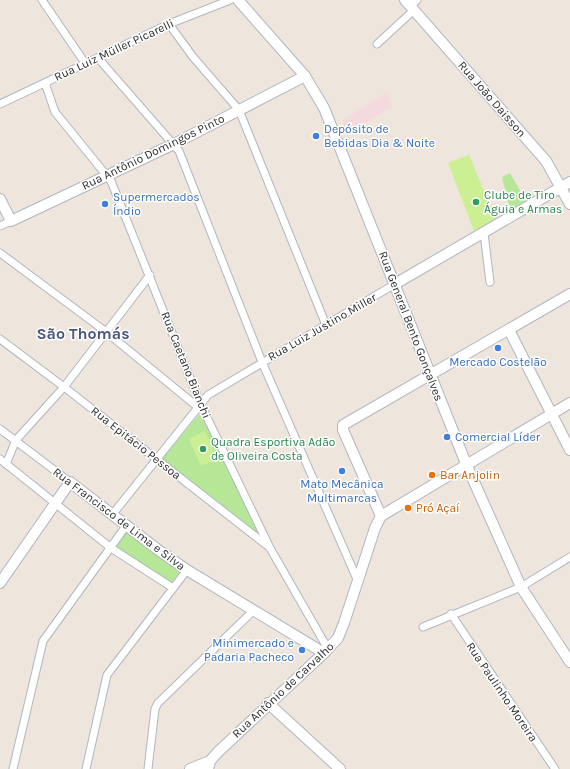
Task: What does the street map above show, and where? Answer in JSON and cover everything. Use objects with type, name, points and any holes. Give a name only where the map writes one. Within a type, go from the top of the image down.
[{"type":"street","points":[[42,0],[85,62]]},
{"type":"street","name":"Rua Luiz Müller Picarelli","points":[[0,104],[85,62],[98,58],[168,24],[230,0]]},
{"type":"street","name":"Rua General Bento Gonçalves","points":[[238,0],[304,76],[329,118],[467,466],[521,587],[570,662]]},
{"type":"street","points":[[377,44],[412,4]]},
{"type":"street","name":"Rua João Daisson","points":[[412,4],[546,161],[570,204]]},
{"type":"street","points":[[168,24],[193,57],[239,110],[326,325]]},
{"type":"street","points":[[98,58],[179,151],[262,362],[357,579]]},
{"type":"street","name":"Rua Antônio Domingos Pinto","points":[[0,226],[107,174],[174,144],[304,76]]},
{"type":"street","name":"Rua Caetano Bianchi","points":[[45,83],[55,112],[107,174],[128,218],[200,407],[270,548],[326,651]]},
{"type":"street","name":"Rua Luiz Justino Miller","points":[[112,515],[200,407],[208,395],[570,182]]},
{"type":"street","points":[[0,199],[11,220]]},
{"type":"street","points":[[484,233],[490,282]]},
{"type":"street","points":[[0,253],[105,331],[200,407]]},
{"type":"street","points":[[3,462],[16,440],[64,386],[150,274]]},
{"type":"street","points":[[570,294],[509,330],[430,373],[343,426],[381,516],[467,466],[570,403]]},
{"type":"street","points":[[509,330],[570,450]]},
{"type":"street","name":"Rua Epitácio Pessoa","points":[[0,339],[64,386],[270,548]]},
{"type":"street","name":"Rua Francisco de Lima e Silva","points":[[0,429],[186,570],[326,651]]},
{"type":"street","name":"Rua Francisco de Lima e Silva","points":[[3,462],[111,548],[173,588]]},
{"type":"street","points":[[0,583],[70,482]]},
{"type":"street","name":"Rua Antônio de Carvalho","points":[[209,765],[268,703],[326,651],[340,633],[357,579],[375,528],[381,516]]},
{"type":"street","points":[[13,769],[43,641],[126,526]]},
{"type":"street","points":[[423,627],[451,614],[521,587],[570,557]]},
{"type":"street","points":[[86,769],[107,675],[186,570]]},
{"type":"street","points":[[148,769],[155,709],[158,703],[254,610]]},
{"type":"street","name":"Rua Paulinho Moreira","points":[[451,614],[555,769]]},
{"type":"street","points":[[268,703],[340,769]]},
{"type":"street","points":[[190,769],[209,765]]},
{"type":"shaded area","points":[[387,92],[392,107],[346,135],[343,120]]},
{"type":"green space","name":"Clube de Tiro Águia e Armas","points":[[469,155],[496,219],[474,231],[448,163]]},
{"type":"green space","points":[[510,173],[526,201],[510,210],[502,177]]},
{"type":"green space","points":[[201,412],[257,531],[258,533],[162,459]]},
{"type":"green space","name":"Quadra Esportiva Adão de Oliveira Costa","points":[[205,431],[217,459],[201,466],[189,439]]},
{"type":"green space","points":[[127,531],[181,570],[171,584],[115,548]]},
{"type":"place","name":"Depósito de Bebidas Dia & Noite","points":[[316,136]]},
{"type":"place","name":"Clube de Tiro Águia e Armas","points":[[476,202]]},
{"type":"place","name":"Supermercados Índio","points":[[105,204]]},
{"type":"place","name":"Mercado Costelão","points":[[498,348]]},
{"type":"place","name":"Comercial Líder","points":[[447,437]]},
{"type":"place","name":"Quadra Esportiva Adão de Oliveira Costa","points":[[203,449]]},
{"type":"place","name":"Mato Mecânica Multimarcas","points":[[342,471]]},
{"type":"place","name":"Bar Anjolin","points":[[432,475]]},
{"type":"place","name":"Pró Açaí","points":[[408,508]]},
{"type":"place","name":"Minimercado e Padaria Pacheco","points":[[302,650]]},
{"type":"district","name":"São Thomás","points":[[83,333]]}]
